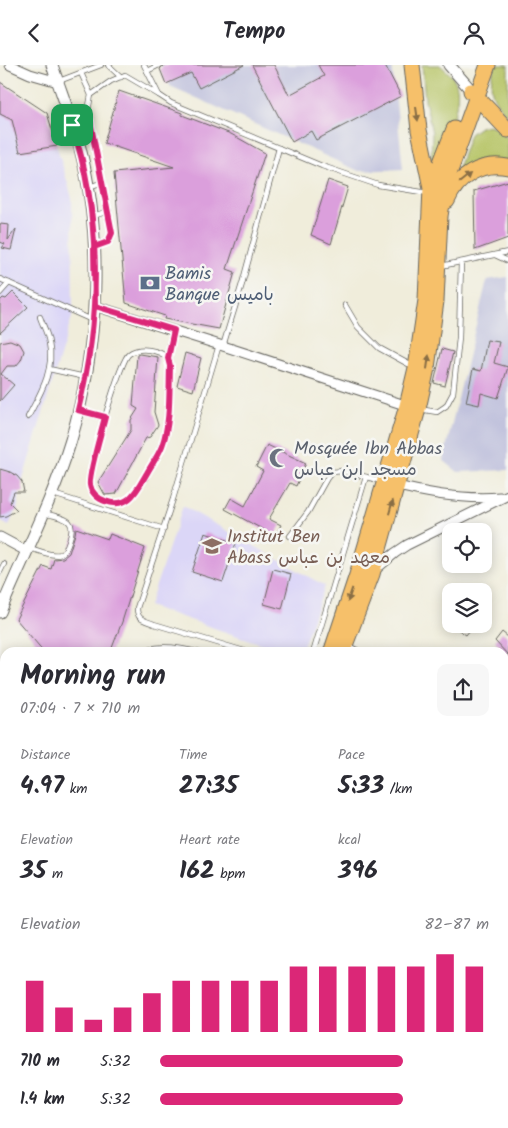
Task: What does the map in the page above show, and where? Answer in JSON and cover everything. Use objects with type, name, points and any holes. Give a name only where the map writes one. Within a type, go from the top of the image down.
[{"type":"highway","points":[[343,647],[392,484],[412,408],[427,368],[436,301],[432,267],[431,191],[419,130],[412,65]]},
{"type":"highway","points":[[412,408],[426,300],[445,185],[474,93],[478,65]]},
{"type":"highway","points":[[431,191],[488,65]]},
{"type":"highway","points":[[474,93],[508,130]]},
{"type":"highway","points":[[440,216],[456,186],[469,174],[495,165],[508,167]]},
{"type":"street","points":[[10,65],[30,74],[58,82]]},
{"type":"street","points":[[2,604],[51,494],[70,441],[85,377],[95,306],[94,247],[87,187],[80,148],[52,65]]},
{"type":"street","points":[[449,65],[474,93]]},
{"type":"street","points":[[95,306],[412,408]]},
{"type":"street","points":[[392,484],[444,496],[465,498],[506,495]]},
{"type":"street","points":[[365,574],[407,545],[506,495]]},
{"type":"street","points":[[0,537],[27,549]]},
{"type":"lane","points":[[58,82],[102,65]]},
{"type":"lane","points":[[108,65],[121,77]]},
{"type":"lane","points":[[144,65],[159,95]]},
{"type":"lane","points":[[147,71],[159,65]]},
{"type":"lane","points":[[81,73],[91,95],[88,111],[112,233],[108,242],[94,247]]},
{"type":"lane","points":[[91,95],[125,75],[180,107],[322,166],[378,185],[431,191]]},
{"type":"lane","points":[[72,125],[90,121]]},
{"type":"lane","points":[[231,647],[140,619],[137,615],[137,609],[242,285],[279,149]]},
{"type":"lane","points":[[87,187],[103,182]]},
{"type":"lane","points":[[91,216],[109,211]]},
{"type":"lane","points":[[432,267],[508,252]]},
{"type":"lane","points":[[495,255],[508,261]]},
{"type":"lane","points":[[412,408],[437,412],[446,406],[454,393],[459,338],[461,262]]},
{"type":"lane","points":[[0,279],[93,320]]},
{"type":"lane","points":[[0,293],[9,283]]},
{"type":"lane","points":[[345,305],[358,327],[380,348],[416,368]]},
{"type":"lane","points":[[28,417],[44,385],[51,360],[49,342],[40,317]]},
{"type":"lane","points":[[168,358],[162,353],[144,349],[129,354],[123,363],[105,417],[90,473],[90,485],[97,497],[105,501],[117,504],[127,501],[135,494],[161,448],[167,428],[170,366],[168,358],[174,330]]},
{"type":"lane","points":[[49,369],[85,377]]},
{"type":"lane","points":[[78,410],[105,417]]},
{"type":"lane","points":[[290,536],[308,512],[329,475],[339,470],[392,484]]},
{"type":"lane","points":[[315,647],[366,477]]},
{"type":"lane","points":[[51,494],[164,529]]},
{"type":"lane","points":[[27,549],[54,555],[62,554],[66,550],[73,531],[72,525],[67,520],[43,513]]},
{"type":"lane","points":[[0,573],[4,564]]},
{"type":"shaded area","points":[[161,65],[392,65],[403,169],[359,171],[170,86]]},
{"type":"shaded area","points":[[0,83],[47,113],[72,198],[73,314],[22,482],[17,510],[9,526],[0,521]]},
{"type":"shaded area","points":[[508,277],[508,470],[458,472],[443,460],[487,280]]},
{"type":"shaded area","name":"Institut Ben Abass معهد بن عباس","points":[[183,506],[325,586],[303,647],[270,647],[149,606]]},
{"type":"green space","points":[[422,65],[440,65],[453,77],[457,88],[455,111],[451,124],[431,168],[432,133],[425,100]]},
{"type":"green space","points":[[495,65],[508,65],[508,117],[495,99],[491,87]]},
{"type":"green space","points":[[489,125],[498,128],[508,139],[508,160],[455,177],[470,134],[480,127]]},
{"type":"building","points":[[164,65],[244,65],[199,88],[191,73],[166,84],[160,69]]},
{"type":"building","points":[[252,65],[274,65],[289,95],[324,76],[318,65],[385,65],[401,96],[316,140],[311,131],[292,142]]},
{"type":"building","points":[[0,82],[47,113],[57,146],[20,152],[12,120],[0,114]]},
{"type":"building","points":[[119,91],[182,113],[182,115],[231,134],[265,153],[227,269],[235,272],[219,329],[164,319],[165,316],[126,303],[114,173],[174,167],[104,143]]},
{"type":"building","points":[[328,180],[348,187],[331,244],[311,235]]},
{"type":"building","points":[[508,181],[508,238],[475,250],[474,191]]},
{"type":"building","points":[[0,224],[9,225],[8,240],[16,229],[11,250],[2,248],[5,244],[0,242]]},
{"type":"building","points":[[13,292],[28,307],[0,333],[0,301],[3,298],[6,299]]},
{"type":"building","points":[[10,340],[20,344],[24,351],[21,360],[16,366],[7,366],[1,374],[14,385],[0,401],[0,342]]},
{"type":"building","points":[[487,340],[499,342],[494,363],[508,367],[498,398],[481,393],[479,405],[466,402],[473,369],[481,371]]},
{"type":"building","points":[[442,349],[453,352],[445,386],[434,383]]},
{"type":"building","points":[[185,353],[201,358],[193,391],[177,386]]},
{"type":"building","points":[[137,355],[158,357],[154,412],[158,425],[150,437],[146,438],[116,494],[105,495],[98,482],[131,430],[131,420],[138,409],[133,406]]},
{"type":"building","points":[[267,445],[306,463],[296,486],[290,483],[269,519],[281,525],[275,536],[225,509],[231,498],[245,506],[263,471],[256,467]]},
{"type":"building","points":[[0,469],[17,476],[22,482],[24,492],[14,492],[10,503],[17,510],[0,517]]},
{"type":"building","points":[[76,528],[108,539],[110,534],[145,548],[112,647],[40,647],[16,619],[43,566],[51,569],[54,559],[63,558],[69,553]]},
{"type":"building","points":[[205,533],[236,543],[223,582],[192,572]]},
{"type":"building","points":[[273,569],[291,574],[282,609],[264,604]]},
{"type":"building","points":[[502,632],[508,637],[508,647],[501,647],[495,641]]},
{"type":"place","name":"Bamis Banque باميس","points":[[150,283]]},
{"type":"place","name":"Mosquée Ibn Abbas مسجد ابن عباس","points":[[279,458]]},
{"type":"place","name":"Institut Ben Abass معهد بن عباس","points":[[212,546]]},
{"type":"route","points":[[72,125],[80,148],[87,187],[94,256],[95,306],[85,377],[78,410],[105,417],[90,473],[90,485],[97,497],[117,504],[127,501],[135,494],[161,448],[167,428],[170,366],[168,358],[174,330],[95,306],[94,247],[108,242],[112,233],[90,121],[72,125]]}]
